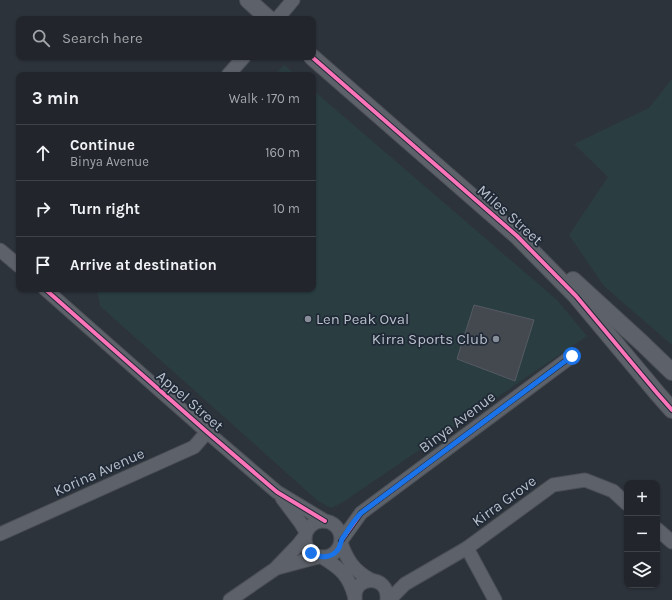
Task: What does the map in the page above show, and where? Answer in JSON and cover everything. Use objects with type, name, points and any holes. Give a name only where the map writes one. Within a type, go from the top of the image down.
[{"type":"street","points":[[248,0],[266,16]]},
{"type":"street","points":[[280,16],[293,0]]},
{"type":"street","points":[[231,72],[241,60]]},
{"type":"street","name":"Miles Street","points":[[315,60],[517,236],[580,286],[672,372]]},
{"type":"street","name":"Miles Street","points":[[517,236],[576,296],[672,410]]},
{"type":"street","points":[[0,250],[16,263]]},
{"type":"street","name":"Appel Street","points":[[48,292],[277,492],[327,521]]},
{"type":"street","name":"Binya Avenue","points":[[341,542],[361,513],[572,356]]},
{"type":"street","name":"Korina Avenue","points":[[0,534],[194,447],[207,432]]},
{"type":"street","name":"Kirra Grove","points":[[388,600],[405,584],[467,548],[553,485],[585,480],[613,492],[624,501]]},
{"type":"street","name":"Appel Street","points":[[277,492],[300,522],[305,534]]},
{"type":"street","name":"Binya Avenue","points":[[327,521],[342,519],[361,513]]},
{"type":"street","points":[[230,600],[275,569],[298,545],[308,529],[314,523],[321,521],[327,521],[338,529],[348,561],[359,572],[385,588],[388,600]]},
{"type":"street","points":[[660,532],[672,542]]},
{"type":"street","points":[[305,534],[305,544],[309,551],[338,568],[345,575],[355,599]]},
{"type":"street","points":[[275,569],[320,557],[330,556],[338,548],[341,542]]},
{"type":"street","points":[[467,548],[495,600]]},
{"type":"street","points":[[355,599],[356,590],[360,584],[364,582],[373,581],[405,584]]},
{"type":"green space","points":[[284,65],[292,72],[278,72]]},
{"type":"green space","points":[[672,79],[672,345],[604,286],[569,235],[608,177],[574,144],[649,108]]},
{"type":"green space","points":[[316,93],[557,300],[587,336],[343,502],[331,508],[318,501],[100,306],[98,292],[316,292]]},
{"type":"building","name":"Kirra Sports Club","points":[[474,305],[534,320],[515,381],[457,359]]},
{"type":"cycle path","points":[[315,60],[517,236],[576,296],[672,410]]},
{"type":"cycle path","points":[[48,292],[277,492],[325,521]]},
{"type":"cycle path","points":[[341,541],[361,513],[572,356]]},
{"type":"place","name":"Len Peak Oval","points":[[308,319]]},
{"type":"place","name":"Kirra Sports Club","points":[[496,339]]},
{"type":"route","points":[[311,553],[318,557],[326,557],[336,552],[341,541],[361,513],[572,356]]}]
